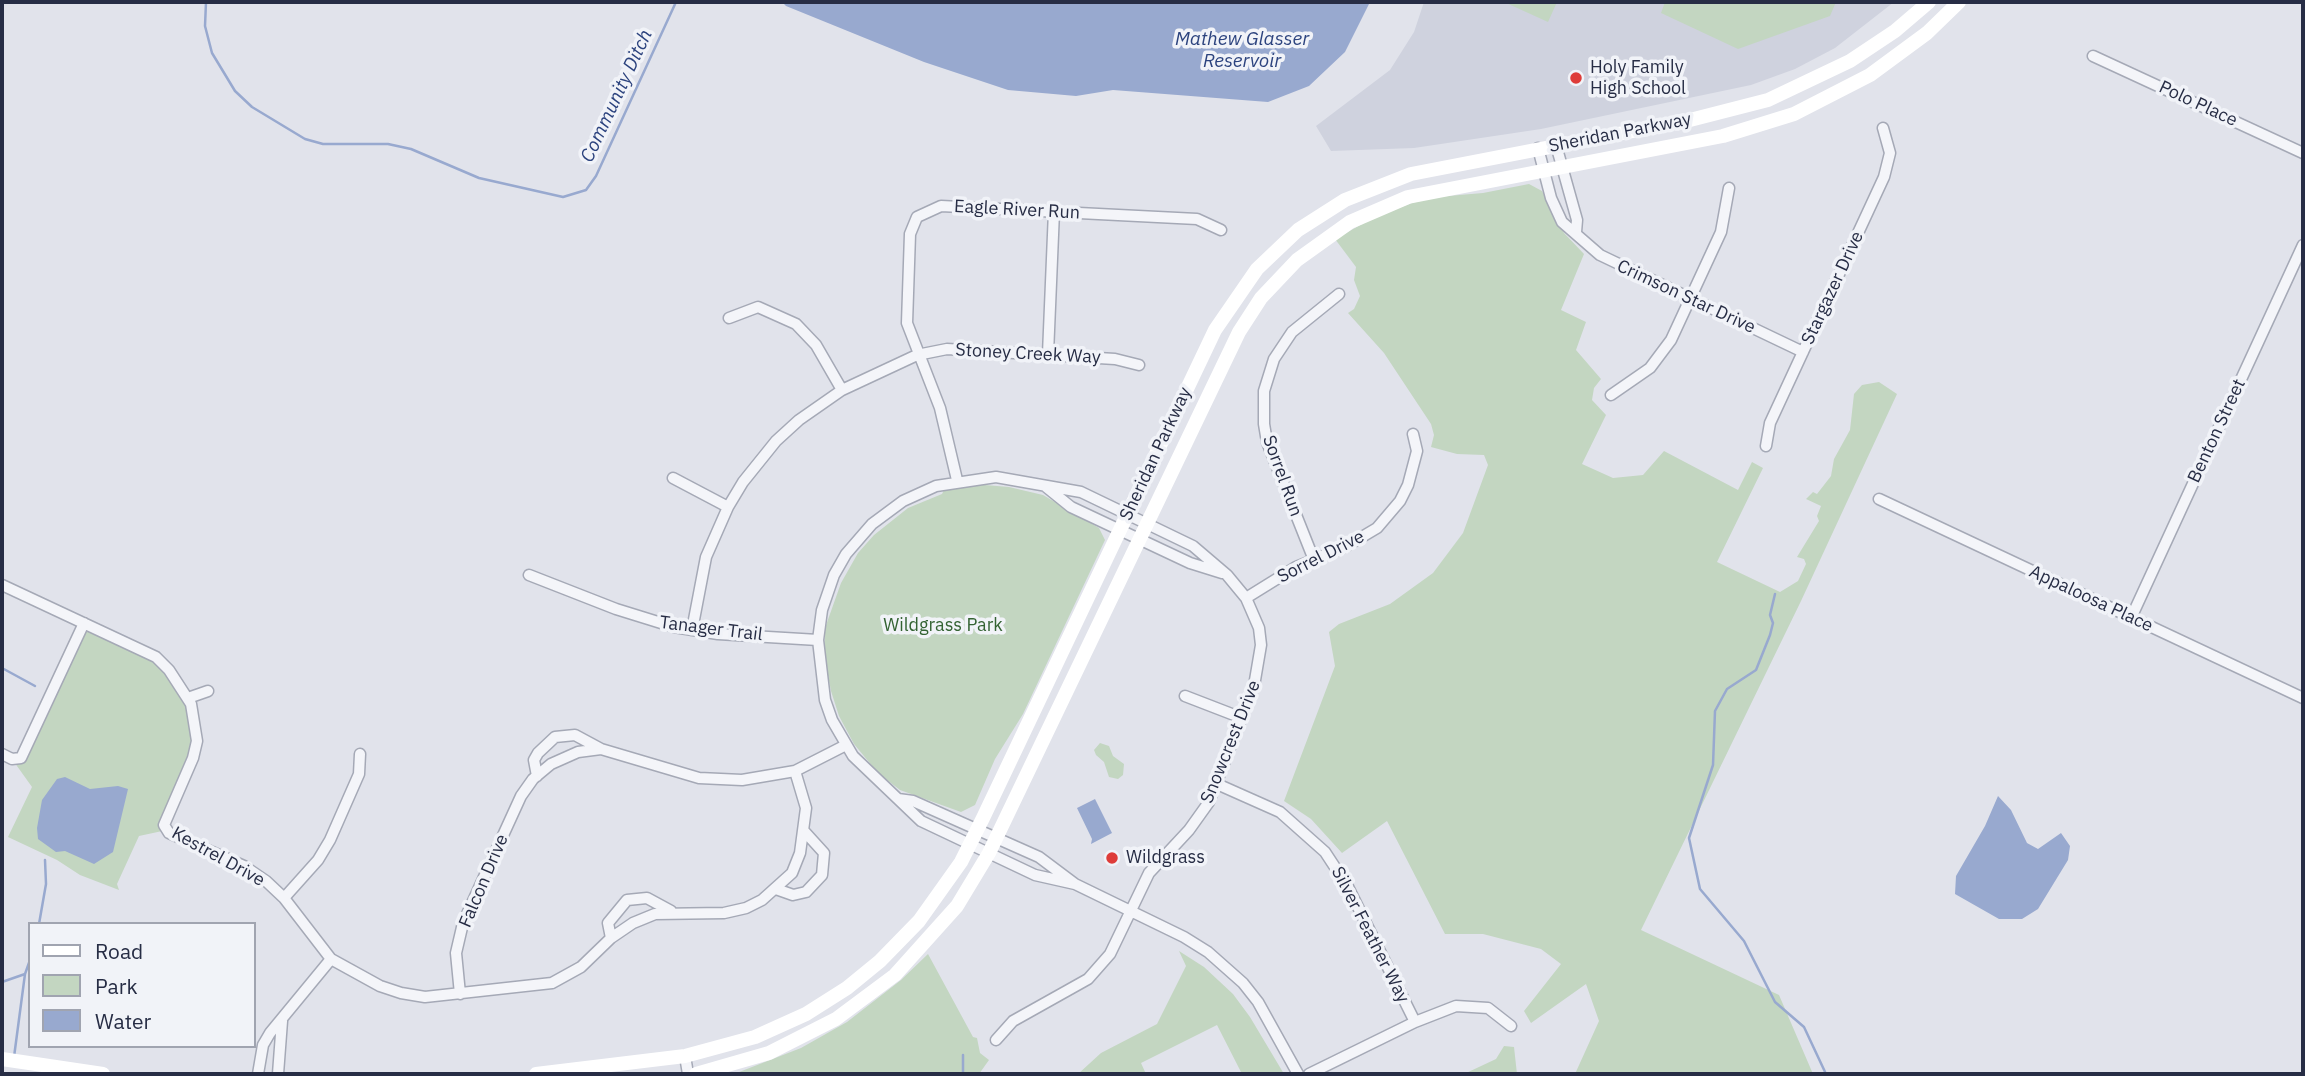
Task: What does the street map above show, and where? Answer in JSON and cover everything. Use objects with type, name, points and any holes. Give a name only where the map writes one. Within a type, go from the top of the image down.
[{"type":"main road","name":"Sheridan Parkway","points":[[536,1074],[685,1056],[729,1046],[772,1030],[847,988],[880,961],[919,921],[942,892],[970,844],[1224,314],[1245,283],[1284,242],[1339,203],[1393,179],[1719,114],[1785,94],[1865,52],[1929,2]]},
{"type":"main road","name":"Sheridan Parkway","points":[[696,1074],[733,1066],[822,1028],[895,975],[942,925],[989,853],[1239,332],[1261,298],[1297,260],[1350,222],[1391,202],[1435,190],[1723,136],[1794,114],[1839,93],[1901,54],[1959,2]]},
{"type":"main road","points":[[2,1059],[103,1074]]},
{"type":"street","name":"Polo Place","points":[[2092,56],[2303,153]]},
{"type":"street","name":"Stargazer Drive","points":[[1766,446],[1770,423],[1884,177],[1890,153],[1883,128]]},
{"type":"street","points":[[1556,145],[1577,220],[1576,232]]},
{"type":"street","name":"Crimson Star Drive","points":[[1538,148],[1542,170],[1562,222],[1600,255],[1803,352]]},
{"type":"street","points":[[1611,395],[1650,368],[1662,354],[1721,232],[1729,188]]},
{"type":"street","name":"Eagle River Run","points":[[957,480],[940,408],[910,339],[906,309],[910,234],[917,217],[941,206],[1197,219],[1222,230]]},
{"type":"street","points":[[1048,354],[1055,211]]},
{"type":"street","name":"Benton Street","points":[[2131,618],[2303,245]]},
{"type":"street","name":"Sorrel Run","points":[[1314,560],[1268,442],[1264,424],[1264,391],[1274,359],[1292,332],[1339,294]]},
{"type":"street","points":[[729,318],[758,307],[790,320],[816,345],[842,390]]},
{"type":"street","name":"Stoney Creek Way","points":[[692,630],[706,557],[727,507],[776,441],[799,420],[842,390],[917,355],[947,349],[1115,359],[1139,365]]},
{"type":"street","name":"Sorrel Drive","points":[[1246,598],[1314,560],[1362,539],[1388,516],[1408,485],[1414,467],[1417,451],[1413,434]]},
{"type":"street","name":"Snowcrest Drive","points":[[996,1040],[1013,1021],[1088,979],[1110,954],[1149,873],[1201,816],[1217,784],[1261,661],[1259,628],[1246,598],[1227,575],[1193,546],[1082,492],[996,477],[957,480],[903,500],[859,537],[840,565],[827,592],[818,640],[824,700],[846,745],[861,766],[921,821],[1035,875],[1075,884]]},
{"type":"street","points":[[673,478],[727,507]]},
{"type":"street","points":[[1044,486],[1071,507],[1191,563],[1227,575]]},
{"type":"street","name":"Appaloosa Place","points":[[1879,499],[2303,698]]},
{"type":"street","name":"Tanager Trail","points":[[529,575],[644,620],[692,630],[818,640]]},
{"type":"street","name":"Kestrel Drive","points":[[2,585],[156,657],[181,684],[196,724],[194,758],[164,825],[169,833],[244,866],[267,881],[284,898],[331,959]]},
{"type":"street","points":[[2,754],[12,759],[21,758],[83,623]]},
{"type":"street","points":[[188,698],[208,691]]},
{"type":"street","points":[[1185,696],[1242,718]]},
{"type":"street","name":"Falcon Drive","points":[[537,776],[534,761],[538,753],[555,737],[576,735],[601,749],[629,755],[663,769],[699,778],[742,780],[795,771],[846,745]]},
{"type":"street","name":"Falcon Drive","points":[[460,994],[456,953],[463,923],[521,796],[551,764],[578,752],[601,749]]},
{"type":"street","points":[[284,898],[318,860],[330,840],[359,774],[360,754]]},
{"type":"street","points":[[258,1074],[263,1045],[331,959],[363,977],[401,993],[425,997],[552,983],[581,967],[633,923],[655,914],[724,913],[746,908],[776,889],[792,873],[800,853],[806,807],[795,771]]},
{"type":"street","name":"Silver Feather Way","points":[[1217,784],[1280,812],[1325,852],[1348,887],[1415,1022]]},
{"type":"street","points":[[898,799],[913,801],[1039,857],[1075,884],[1184,937],[1226,967],[1243,983],[1272,1022],[1298,1074]]},
{"type":"street","points":[[776,889],[793,895],[806,892],[822,876],[824,853],[804,831]]},
{"type":"street","points":[[611,939],[608,923],[627,900],[647,898],[671,912]]},
{"type":"street","points":[[1309,1074],[1440,1010],[1472,1004],[1488,1008],[1511,1026]]},
{"type":"street","points":[[278,1074],[282,1020]]},
{"type":"street","points":[[685,1056],[688,1074]]},
{"type":"shaded area","name":"Holy Family High School","points":[[1424,2],[1894,2],[1835,48],[1795,69],[1751,85],[1541,129],[1414,148],[1331,151],[1316,126],[1390,70],[1414,32]]},
{"type":"green space","points":[[1504,2],[1557,2],[1548,22]]},
{"type":"green space","points":[[1665,2],[1836,2],[1830,16],[1738,49],[1661,13]]},
{"type":"green space","points":[[1529,184],[1542,191],[1564,233],[1584,254],[1561,310],[1586,322],[1576,350],[1601,379],[1594,388],[1592,400],[1606,415],[1582,464],[1613,478],[1643,475],[1664,451],[1738,490],[1752,462],[1763,468],[1717,562],[1780,592],[1798,581],[1806,564],[1804,559],[1797,557],[1819,521],[1817,516],[1821,506],[1806,499],[1813,492],[1817,494],[1831,476],[1834,459],[1850,430],[1854,394],[1862,385],[1879,382],[1897,394],[1801,601],[1641,930],[1779,995],[1813,1074],[1575,1074],[1599,1021],[1586,984],[1531,1023],[1524,1011],[1561,964],[1541,949],[1483,934],[1445,934],[1387,821],[1342,853],[1311,819],[1284,801],[1335,666],[1329,632],[1339,624],[1390,604],[1433,573],[1463,533],[1488,465],[1484,455],[1457,454],[1431,447],[1434,435],[1431,424],[1384,353],[1348,313],[1354,309],[1360,296],[1354,280],[1356,267],[1335,239],[1375,217],[1412,203]]},
{"type":"green space","name":"Wildgrass Park","points":[[973,484],[1009,487],[1043,495],[1099,528],[1105,540],[1023,714],[995,759],[975,805],[961,812],[900,790],[878,773],[854,744],[839,716],[824,655],[825,628],[841,583],[858,553],[874,535],[908,508],[942,494],[944,490]]},
{"type":"green space","points":[[84,623],[156,657],[181,684],[197,741],[167,830],[139,836],[117,884],[119,890],[80,875],[57,860],[8,837],[32,787],[12,759],[21,758]]},
{"type":"green space","points":[[1100,743],[1109,746],[1113,756],[1124,764],[1123,775],[1118,779],[1109,777],[1104,762],[1096,755],[1094,750]]},
{"type":"green space","points":[[1179,951],[1204,967],[1233,994],[1284,1074],[1242,1074],[1217,1025],[1141,1063],[1146,1074],[1078,1074],[1101,1053],[1157,1024],[1186,966]]},
{"type":"green space","points":[[928,954],[973,1037],[977,1038],[980,1053],[989,1060],[979,1074],[734,1074],[801,1048],[847,1022],[901,980]]},
{"type":"green space","points":[[1504,1046],[1514,1047],[1517,1074],[1464,1074],[1496,1059]]},
{"type":"water","name":"Mathew Glasser Reservoir","points":[[782,2],[1370,2],[1345,52],[1309,86],[1268,102],[1113,90],[1076,96],[1008,90],[924,62],[786,6]]},
{"type":"water","points":[[65,777],[90,789],[118,786],[128,789],[113,852],[94,864],[65,851],[56,852],[38,839],[37,828],[42,800],[57,779]]},
{"type":"water","points":[[1998,796],[2011,810],[2027,843],[2038,849],[2061,833],[2070,846],[2068,860],[2038,909],[2022,919],[1999,919],[1955,894],[1956,876],[1985,826]]},
{"type":"water","points":[[1095,799],[1112,833],[1091,844],[1092,839],[1077,808]]},
{"type":"waterway","name":"Community Ditch","points":[[206,2],[205,26],[212,53],[235,91],[252,107],[305,139],[323,144],[388,144],[411,149],[479,178],[563,197],[586,190],[596,176],[676,2]]},
{"type":"waterway","points":[[1775,594],[1770,615],[1773,623],[1756,670],[1727,689],[1715,711],[1713,765],[1689,838],[1700,889],[1744,941],[1775,1002],[1804,1027],[1826,1074]]},
{"type":"waterway","points":[[2,668],[35,686]]},
{"type":"waterway","points":[[39,922],[46,884],[45,860]]},
{"type":"waterway","points":[[2,982],[25,974],[28,966]]},
{"type":"waterway","points":[[14,1057],[25,974]]},
{"type":"waterway","points":[[963,1055],[963,1074]]},
{"type":"place","name":"Holy Family High School","points":[[1576,78]]},
{"type":"place","name":"Wildgrass","points":[[1112,858]]}]
